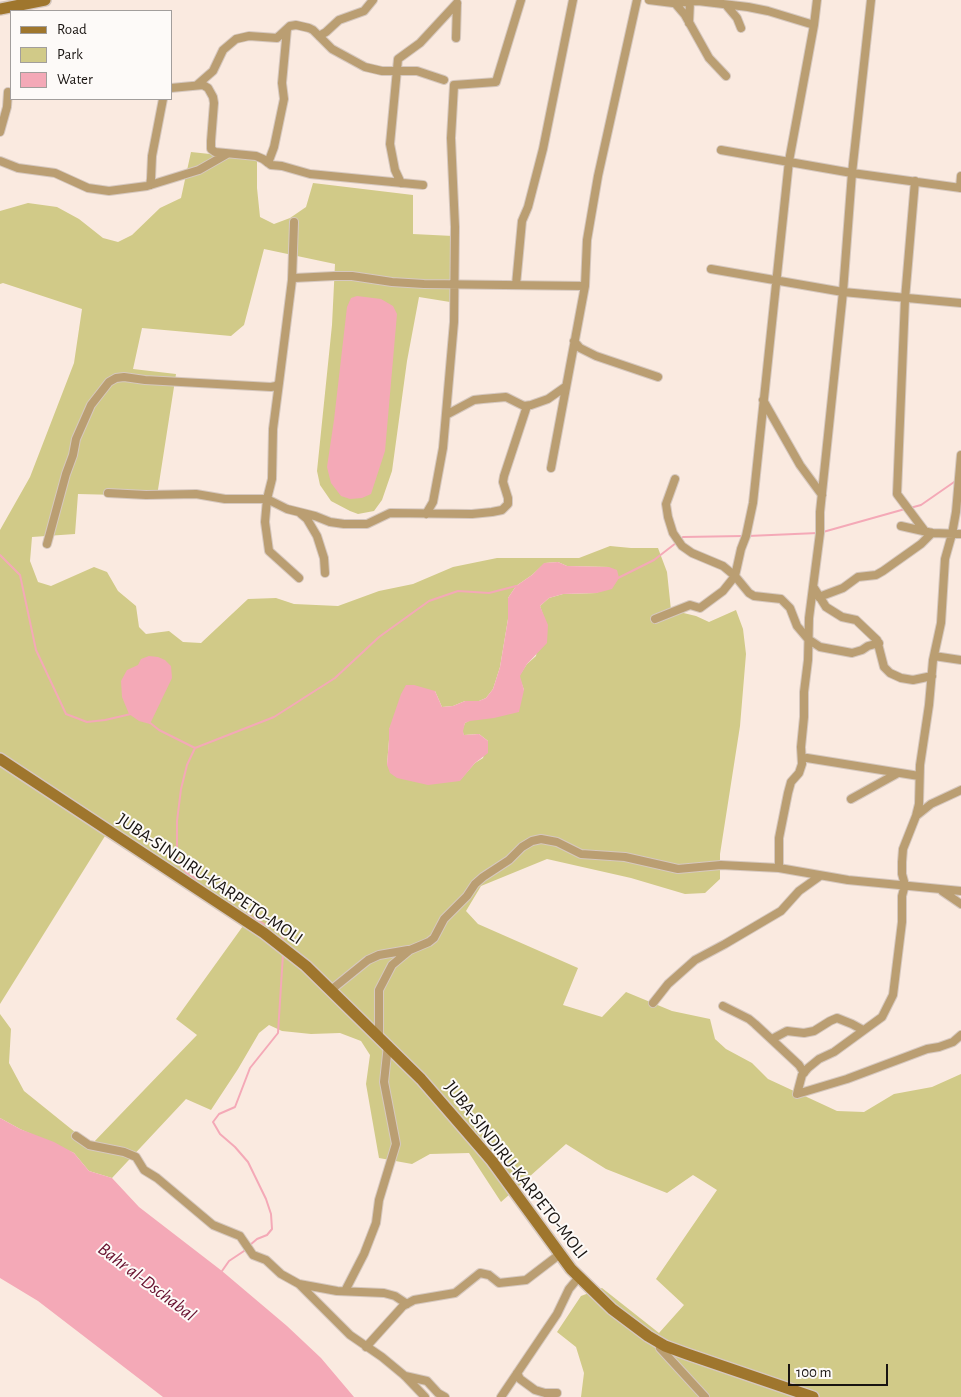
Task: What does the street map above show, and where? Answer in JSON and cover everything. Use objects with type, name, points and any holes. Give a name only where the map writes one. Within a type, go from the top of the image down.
[{"type":"main road","points":[[0,10],[17,3],[45,0]]},
{"type":"main road","name":"JUBA-SINDIRU-KARPETO-MOLI","points":[[0,759],[264,933],[306,966],[421,1078],[492,1161],[560,1254],[612,1309],[648,1336],[665,1346],[813,1397]]},
{"type":"street","points":[[320,36],[339,20],[364,11],[373,0]]},
{"type":"street","points":[[426,514],[433,502],[443,448],[454,322],[455,227],[451,138],[454,85],[496,82],[521,0]]},
{"type":"street","points":[[516,285],[522,221],[528,207],[543,149],[573,0]]},
{"type":"street","points":[[551,468],[585,286],[587,240],[598,176],[636,0]]},
{"type":"street","points":[[649,0],[695,1],[768,10],[814,25]]},
{"type":"street","points":[[655,619],[690,605],[700,608],[724,591],[735,576],[746,536],[753,503],[789,161],[817,0]]},
{"type":"street","points":[[779,868],[779,838],[788,793],[791,782],[799,773],[802,764],[801,747],[808,639],[852,173],[871,0]]},
{"type":"street","points":[[456,38],[457,1]]},
{"type":"street","points":[[401,183],[394,170],[390,144],[397,63],[400,56],[420,43],[457,1]]},
{"type":"street","points":[[673,1],[689,22],[709,58],[726,76]]},
{"type":"street","points":[[689,22],[695,1]]},
{"type":"street","points":[[726,5],[742,28]]},
{"type":"street","points":[[423,185],[310,174],[268,163],[256,156],[215,152],[211,149],[214,103],[210,91],[210,82],[213,70],[223,50],[236,39],[249,36],[277,38],[287,29],[296,26],[309,28],[320,36],[332,49],[355,62],[382,71],[417,71],[444,80]]},
{"type":"street","points":[[268,163],[274,147],[284,99],[282,83],[287,29]]},
{"type":"street","points":[[196,86],[213,70]]},
{"type":"street","points":[[172,88],[203,85],[210,91]]},
{"type":"street","points":[[0,132],[7,107],[8,92]]},
{"type":"street","points":[[150,185],[152,156],[163,100]]},
{"type":"street","points":[[721,150],[852,173],[960,188],[961,176]]},
{"type":"street","points":[[0,161],[18,168],[55,173],[88,188],[102,191],[150,185],[199,170],[227,154]]},
{"type":"street","points":[[915,181],[905,298],[897,494],[924,530]]},
{"type":"street","points":[[294,222],[292,280],[273,429],[272,479],[267,499],[265,522],[269,551],[299,578]]},
{"type":"street","points":[[711,269],[842,292],[961,303]]},
{"type":"street","points":[[292,280],[298,277],[352,276],[392,282],[585,286]]},
{"type":"street","points":[[574,341],[580,348],[591,354],[658,377]]},
{"type":"street","points":[[47,544],[66,474],[73,456],[76,438],[92,405],[109,382],[116,378],[124,377],[145,380],[271,387],[279,383]]},
{"type":"street","points":[[446,415],[474,400],[483,399],[506,397],[524,406],[528,406],[548,400],[566,387]]},
{"type":"street","points":[[763,400],[800,465],[822,495]]},
{"type":"street","points":[[108,493],[146,495],[196,494],[225,498],[267,499],[281,507],[335,524],[354,525],[367,524],[390,513],[426,514],[502,510],[506,508],[509,501],[503,482],[504,476],[528,406]]},
{"type":"street","points":[[961,455],[957,534],[945,559],[941,623],[934,656],[919,776],[919,804],[903,849],[902,874],[905,886],[902,896],[902,922],[893,995],[882,1017],[834,1052],[819,1059],[804,1073],[798,1084],[797,1094],[847,1079],[927,1049],[953,1042],[961,1034]]},
{"type":"street","points":[[675,479],[666,504],[671,529],[677,541],[692,553],[723,566],[754,596],[781,599],[790,608],[797,626],[808,639],[820,647],[852,653],[879,643]]},
{"type":"street","points":[[300,513],[317,536],[324,558],[325,573]]},
{"type":"street","points":[[901,526],[932,533],[957,534]]},
{"type":"street","points":[[819,596],[843,588],[858,577],[876,575],[921,544],[932,533]]},
{"type":"street","points":[[814,588],[826,607],[842,617],[859,621],[879,643],[884,667],[890,673],[901,678],[913,680],[932,676]]},
{"type":"street","points":[[934,656],[961,660]]},
{"type":"street","points":[[807,758],[919,776]]},
{"type":"street","points":[[851,799],[898,773]]},
{"type":"street","points":[[916,816],[931,804],[961,790]]},
{"type":"street","points":[[331,990],[368,960],[379,955],[410,950],[429,942],[434,938],[444,919],[482,877],[509,860],[522,847],[532,841],[541,839],[557,842],[581,854],[625,858],[678,869],[721,865],[779,868],[820,876],[961,891]]},
{"type":"street","points":[[652,1003],[668,984],[694,960],[781,911],[799,892],[820,876]]},
{"type":"street","points":[[941,890],[961,904]]},
{"type":"street","points":[[379,1036],[378,990],[392,965],[410,950]]},
{"type":"street","points":[[723,1006],[749,1019],[799,1065],[804,1073]]},
{"type":"street","points":[[772,1040],[787,1031],[804,1033],[814,1031],[837,1018],[864,1030]]},
{"type":"street","points":[[345,1292],[364,1254],[376,1223],[379,1200],[396,1144],[384,1082],[388,1045]]},
{"type":"street","points":[[76,1136],[89,1146],[124,1152],[136,1158],[144,1170],[158,1178],[213,1225],[240,1236],[253,1255],[266,1260],[281,1274],[299,1284],[350,1335],[405,1376],[425,1397]]},
{"type":"street","points":[[366,1346],[392,1318],[414,1300],[455,1293],[480,1273],[489,1275],[499,1283],[526,1280],[560,1254]]},
{"type":"street","points":[[501,1397],[579,1276]]},
{"type":"street","points":[[299,1284],[345,1292],[384,1293],[395,1296],[407,1304]]},
{"type":"street","points":[[660,1348],[706,1397]]},
{"type":"street","points":[[517,1373],[520,1379],[536,1390],[545,1393],[557,1393]]},
{"type":"street","points":[[405,1376],[428,1381],[438,1393],[445,1397]]},
{"type":"green space","points":[[191,152],[257,159],[260,217],[274,224],[290,218],[306,207],[313,183],[413,195],[413,234],[453,236],[450,302],[419,297],[407,361],[392,471],[382,500],[374,511],[358,514],[350,511],[331,501],[320,485],[317,471],[332,325],[335,264],[264,249],[244,325],[231,336],[142,328],[133,369],[176,374],[157,496],[78,494],[75,534],[32,537],[30,561],[38,582],[51,586],[94,567],[107,572],[118,591],[136,606],[139,627],[146,634],[169,631],[183,642],[201,643],[248,599],[276,598],[294,604],[338,606],[379,591],[413,584],[453,567],[497,558],[579,558],[610,546],[658,548],[667,572],[671,610],[696,616],[709,622],[736,610],[743,629],[746,654],[740,726],[720,854],[720,879],[705,893],[685,894],[631,878],[547,859],[481,886],[466,911],[478,924],[578,968],[563,1005],[602,1017],[626,992],[672,1011],[710,1019],[715,1039],[726,1049],[752,1063],[768,1079],[837,1111],[864,1112],[894,1094],[932,1087],[961,1074],[961,1397],[581,1397],[584,1373],[576,1347],[557,1332],[581,1296],[602,1288],[659,1333],[684,1305],[656,1279],[717,1190],[693,1175],[667,1193],[606,1169],[566,1144],[501,1202],[469,1153],[430,1154],[412,1164],[379,1158],[366,1084],[370,1055],[361,1041],[340,1033],[311,1034],[282,1031],[269,1025],[259,1033],[211,1110],[186,1099],[112,1178],[89,1171],[74,1153],[0,1118],[0,1014],[11,1029],[9,1063],[24,1091],[91,1145],[197,1035],[176,1019],[243,926],[105,836],[0,1004],[0,530],[30,477],[74,363],[82,309],[3,283],[0,284],[0,211],[28,203],[57,207],[79,219],[103,238],[118,242],[132,235],[160,208],[181,198]],"holes":[[[558,562],[567,566],[609,567],[597,593],[563,594],[549,598],[540,606],[543,615],[536,656],[527,664],[519,676],[524,690],[465,723],[462,731],[464,735],[479,734],[488,741],[483,758],[475,763],[460,780],[387,765],[389,729],[435,691],[442,707],[453,706],[465,701],[479,701],[486,698],[493,689],[500,667],[508,619],[508,598],[516,586],[545,563]]]},
{"type":"water","points":[[357,296],[381,299],[393,306],[397,314],[385,451],[371,494],[362,498],[350,499],[341,496],[331,483],[327,467],[347,307],[351,298]]},
{"type":"water","points":[[558,562],[567,566],[609,567],[617,570],[619,578],[612,589],[597,593],[563,594],[549,598],[540,606],[548,625],[547,643],[527,664],[520,676],[524,690],[519,712],[465,723],[464,735],[479,734],[488,741],[488,753],[475,763],[460,781],[428,785],[397,778],[390,773],[387,765],[389,729],[406,685],[414,685],[435,691],[442,707],[453,706],[465,701],[479,701],[486,698],[493,689],[500,667],[508,619],[508,598],[516,586],[532,575],[544,563]]},
{"type":"water","points":[[149,656],[165,660],[171,666],[172,678],[150,724],[139,721],[129,714],[122,697],[121,681],[127,670],[138,665],[141,659]]},
{"type":"water","name":"Bahr al-Dschabal","points":[[0,1118],[74,1153],[89,1171],[112,1178],[139,1207],[222,1271],[287,1326],[321,1358],[354,1397],[163,1397],[38,1301],[0,1278]]},
{"type":"waterway","points":[[910,508],[921,505],[957,480]]},
{"type":"waterway","points":[[823,532],[905,509]]},
{"type":"waterway","points":[[748,536],[818,533]]},
{"type":"waterway","points":[[679,540],[683,537],[743,536]]},
{"type":"waterway","points":[[618,578],[654,560],[676,543]]},
{"type":"waterway","points":[[0,555],[20,575],[36,650],[66,714],[87,722],[131,714]]},
{"type":"waterway","points":[[197,883],[195,878],[188,874],[179,864],[177,849],[177,821],[181,789],[187,765],[195,748],[274,717],[335,678],[379,637],[429,601],[458,591],[489,593],[516,586]]},
{"type":"waterway","points":[[149,722],[159,730],[195,748]]},
{"type":"waterway","points":[[241,911],[264,924]]},
{"type":"waterway","points":[[279,930],[282,933],[283,942]]},
{"type":"waterway","points":[[250,1245],[257,1239],[267,1235],[272,1229],[271,1214],[248,1162],[220,1134],[213,1122],[219,1114],[235,1107],[250,1068],[278,1033],[283,954]]},
{"type":"waterway","points":[[222,1271],[229,1261],[247,1249]]}]
